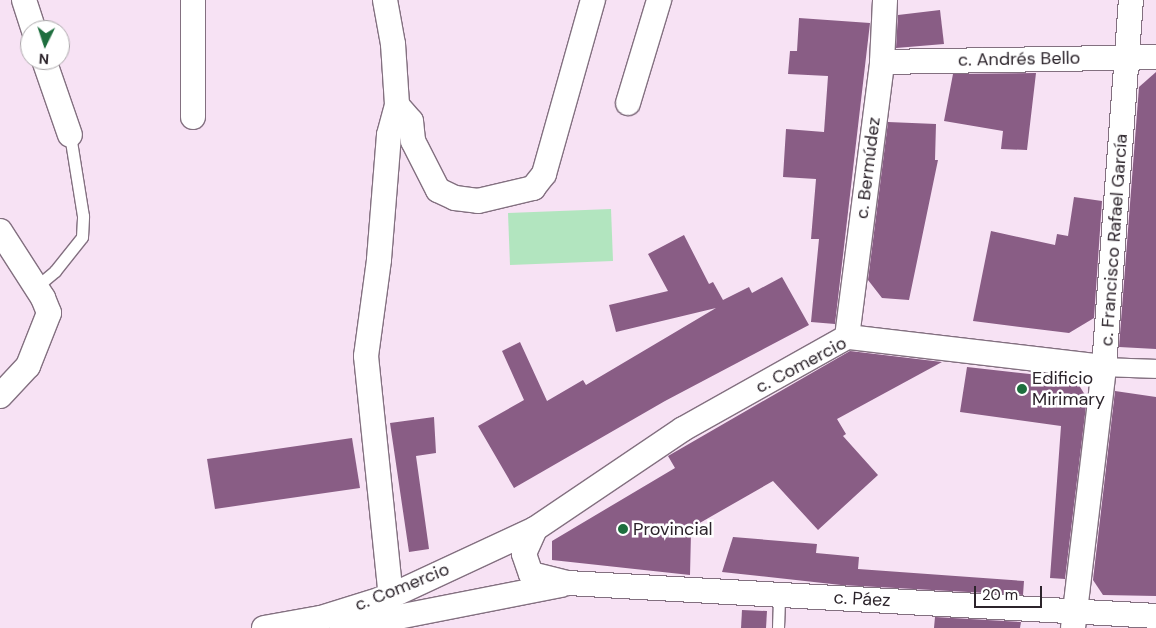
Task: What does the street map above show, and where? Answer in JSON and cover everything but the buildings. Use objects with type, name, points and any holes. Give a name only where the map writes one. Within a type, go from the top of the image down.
[{"type":"street","points":[[24,0],[31,20]]},
{"type":"street","points":[[193,0],[193,117]]},
{"type":"street","points":[[384,0],[393,44],[397,106],[390,135],[379,260],[366,356],[391,596]]},
{"type":"street","points":[[397,106],[411,121],[413,140],[438,190],[455,198],[478,201],[532,188],[544,174],[594,0]]},
{"type":"street","points":[[628,103],[659,0]]},
{"type":"street","name":"c. Bermúdez","points":[[847,337],[882,62],[885,0]]},
{"type":"street","name":"c. Francisco Rafael García","points":[[1074,619],[1104,367],[1131,0]]},
{"type":"street","name":"c. Andrés Bello","points":[[882,62],[1156,57]]},
{"type":"street","points":[[47,70],[70,136]]},
{"type":"street","points":[[0,231],[36,287],[49,313],[28,366],[0,396]]},
{"type":"street","name":"c. Comercio","points":[[264,628],[321,618],[391,596],[535,529],[683,429],[847,337],[1104,367]]},
{"type":"street","points":[[1104,367],[1156,369]]},
{"type":"street","points":[[535,529],[524,554],[531,574],[568,583]]},
{"type":"street","points":[[342,628],[568,583]]},
{"type":"street","name":"c. Páez","points":[[568,583],[779,595],[1074,619],[1156,616]]},
{"type":"lane","points":[[36,287],[55,271],[82,236],[83,216],[70,136]]},
{"type":"lane","points":[[778,628],[779,595]]},
{"type":"green space","points":[[611,209],[613,261],[510,265],[508,213]]},
{"type":"place","name":"Edificio Mirimary","points":[[1022,389]]},
{"type":"place","name":"Provincial","points":[[623,529]]}]
